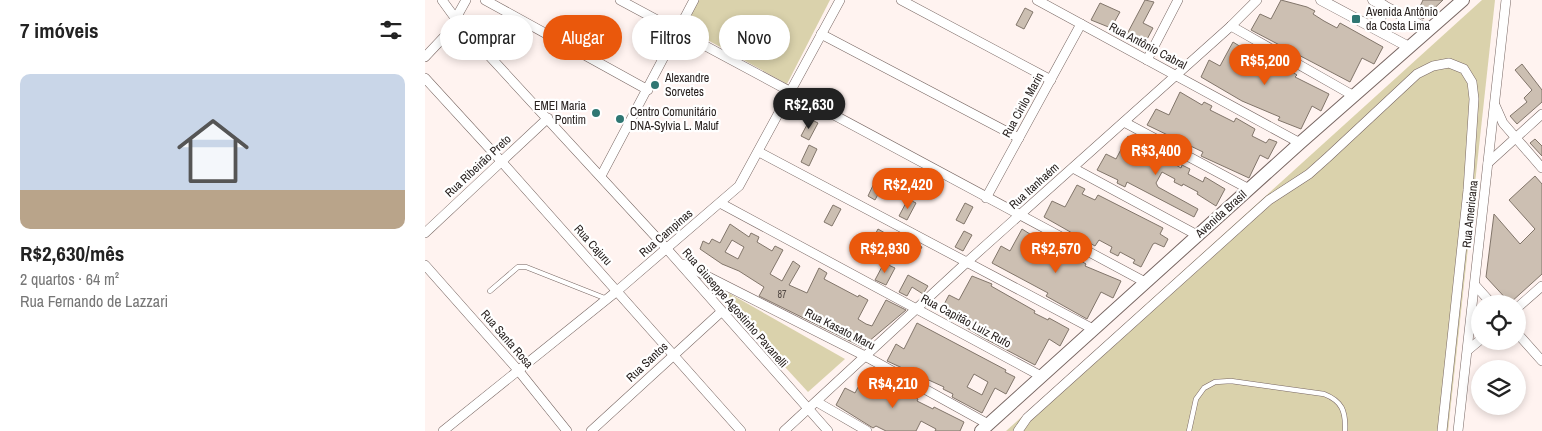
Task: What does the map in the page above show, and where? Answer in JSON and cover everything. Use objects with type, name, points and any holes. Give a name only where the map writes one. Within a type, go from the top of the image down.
[{"type":"main road","name":"Avenida Brasil","points":[[984,428],[1460,1]]},
{"type":"street","name":"Rua Giuseppe Agostinho Pavanelli","points":[[442,0],[453,15]]},
{"type":"street","points":[[459,15],[466,0]]},
{"type":"street","points":[[485,0],[648,90]]},
{"type":"street","points":[[620,0],[648,15]]},
{"type":"street","points":[[686,15],[694,0]]},
{"type":"street","name":"Rua Campinas","points":[[443,431],[617,291],[739,186],[759,152],[839,0]]},
{"type":"street","points":[[901,0],[1051,80]]},
{"type":"street","name":"Rua Antônio Cabral","points":[[1037,0],[1300,143]]},
{"type":"street","points":[[1147,60],[1178,0]]},
{"type":"street","name":"Rua Itanhaém","points":[[784,431],[967,262],[1231,26],[1257,0]]},
{"type":"street","points":[[1321,0],[1409,47]]},
{"type":"street","points":[[1373,0],[1429,30]]},
{"type":"street","name":"Rua Americana","points":[[1458,431],[1505,0]]},
{"type":"street","points":[[1369,26],[1381,19],[1383,6]]},
{"type":"street","name":"Rua Cirilo Marin","points":[[987,198],[1081,24]]},
{"type":"street","points":[[1231,26],[1354,96]]},
{"type":"street","points":[[821,34],[1019,138]]},
{"type":"street","points":[[425,57],[440,40]]},
{"type":"street","points":[[709,48],[1145,282]]},
{"type":"street","name":"Rua Giuseppe Agostinho Pavanelli","points":[[494,60],[678,261],[828,431]]},
{"type":"street","points":[[601,176],[663,60]]},
{"type":"street","points":[[1018,431],[1027,418],[1269,200],[1309,174],[1417,74],[1433,66],[1449,63],[1464,69],[1472,82],[1474,99],[1468,190],[1442,431]]},
{"type":"street","name":"Rua Cajuru","points":[[425,78],[741,431]]},
{"type":"street","points":[[1495,105],[1503,123],[1542,168]]},
{"type":"street","points":[[1488,163],[1542,114]]},
{"type":"street","name":"Rua Ribeirão Preto","points":[[425,234],[547,118]]},
{"type":"street","points":[[1124,122],[1249,189]]},
{"type":"street","points":[[759,152],[1093,329]]},
{"type":"street","points":[[1073,168],[1197,235]]},
{"type":"street","name":"Rua Capitão Luiz Rufo","points":[[720,203],[1041,376]]},
{"type":"street","name":"Rua Kasato Maru","points":[[678,261],[865,356],[984,428]]},
{"type":"street","name":"Rua Santa Rosa","points":[[425,265],[518,370],[567,431]]},
{"type":"street","points":[[1475,285],[1484,295]]},
{"type":"street","points":[[1526,300],[1542,286]]},
{"type":"street","name":"Rua Santos","points":[[591,431],[721,312]]},
{"type":"street","points":[[1526,343],[1542,361]]},
{"type":"street","points":[[817,402],[863,430]]},
{"type":"lane","points":[[490,291],[518,267],[526,267],[607,299]]},
{"type":"lane","points":[[1189,431],[1196,399],[1204,388],[1215,382],[1231,382],[1324,394],[1337,399],[1343,410],[1345,431]]},
{"type":"shaded area","points":[[699,0],[830,0],[787,84],[744,60],[790,60],[790,15],[719,15],[719,46],[709,41],[709,15],[691,15]]},
{"type":"shaded area","points":[[1482,0],[1495,0],[1448,431],[1006,431]]},
{"type":"shaded area","points":[[704,279],[845,359],[808,392]]},
{"type":"building","points":[[1145,0],[1154,2],[1143,23],[1153,28],[1144,45],[1126,36]]},
{"type":"building","points":[[1281,0],[1307,7],[1315,11],[1313,14],[1337,28],[1340,23],[1383,47],[1374,64],[1362,58],[1350,82],[1251,30],[1260,14],[1271,19]]},
{"type":"building","points":[[1423,0],[1443,0],[1423,19],[1416,15]]},
{"type":"building","points":[[1100,3],[1120,12],[1111,28],[1091,20]]},
{"type":"building","points":[[1025,8],[1033,12],[1024,29],[1016,25]]},
{"type":"building","points":[[1233,42],[1265,62],[1267,58],[1286,68],[1297,75],[1295,77],[1329,94],[1321,111],[1312,106],[1301,129],[1278,120],[1280,117],[1242,101],[1201,77],[1209,60],[1220,66]]},
{"type":"building","points":[[1522,64],[1542,90],[1542,102],[1517,124],[1510,116],[1527,102],[1524,98],[1532,90],[1515,70]]},
{"type":"building","points":[[1180,92],[1202,105],[1204,102],[1212,106],[1210,110],[1234,122],[1236,118],[1255,129],[1252,136],[1266,143],[1269,139],[1277,142],[1268,159],[1260,155],[1249,178],[1201,156],[1203,152],[1147,125],[1156,109],[1169,115]]},
{"type":"building","points":[[810,119],[818,123],[809,140],[801,136]]},
{"type":"building","points":[[1128,136],[1157,154],[1154,159],[1167,165],[1169,161],[1181,168],[1182,165],[1190,169],[1188,174],[1203,182],[1205,177],[1225,189],[1216,206],[1197,194],[1198,192],[1183,184],[1182,186],[1174,182],[1175,179],[1162,172],[1156,183],[1158,187],[1198,209],[1194,217],[1127,182],[1125,187],[1117,183],[1118,180],[1097,170],[1106,154],[1116,159]]},
{"type":"building","points":[[1535,139],[1542,146],[1542,156],[1530,143]]},
{"type":"building","points":[[809,145],[817,149],[809,166],[801,162]]},
{"type":"building","points":[[1535,176],[1542,184],[1542,274],[1519,295],[1503,295],[1486,277],[1494,214],[1520,244],[1535,229],[1509,200]]},
{"type":"building","points":[[876,179],[884,183],[875,200],[868,196]]},
{"type":"building","points":[[1077,185],[1085,189],[1082,194],[1095,200],[1098,195],[1163,228],[1160,234],[1168,239],[1164,247],[1153,244],[1141,267],[1133,263],[1135,260],[1120,252],[1118,256],[1110,252],[1112,247],[1099,240],[1095,246],[1044,217],[1052,201],[1065,207]]},
{"type":"building","points":[[908,199],[916,203],[907,220],[899,216]]},
{"type":"building","points":[[965,203],[973,207],[964,224],[956,220]]},
{"type":"building","points":[[833,205],[841,209],[832,226],[824,222]]},
{"type":"building","points":[[730,224],[749,237],[751,233],[759,237],[757,242],[772,251],[775,246],[783,250],[770,274],[782,281],[793,261],[800,266],[789,285],[807,293],[819,268],[827,273],[824,279],[858,297],[859,295],[868,300],[858,319],[866,324],[872,326],[886,300],[906,310],[862,347],[759,296],[764,287],[739,271],[722,264],[700,249],[703,241],[709,244],[712,239],[720,243]],"holes":[[[732,240],[744,247],[738,259],[725,252]]]},
{"type":"building","points":[[878,229],[897,240],[888,257],[869,246]]},
{"type":"building","points":[[1022,229],[1052,248],[1076,258],[1086,264],[1085,266],[1121,281],[1113,298],[1101,292],[1087,319],[1046,296],[1048,293],[992,263],[1001,246],[1010,251]]},
{"type":"building","points":[[964,231],[972,235],[963,251],[955,247]]},
{"type":"building","points":[[913,242],[922,247],[917,255],[908,251]]},
{"type":"building","points":[[884,263],[895,268],[886,285],[875,280]]},
{"type":"building","points":[[908,275],[928,286],[923,294],[912,287],[907,296],[899,292]]},
{"type":"building","points":[[972,276],[992,284],[991,286],[1035,311],[1034,313],[1048,320],[1049,318],[1069,329],[1060,346],[1049,339],[1035,365],[940,312],[949,295],[959,300]]},
{"type":"building","points":[[917,323],[1006,370],[1005,372],[1015,377],[1006,394],[995,388],[982,413],[952,397],[953,394],[943,389],[944,387],[887,361],[896,344],[904,349]],"holes":[[[974,374],[988,382],[982,395],[967,387]]]},
{"type":"building","points":[[865,374],[886,386],[899,388],[918,399],[917,401],[964,422],[960,431],[935,431],[936,429],[921,421],[916,431],[886,431],[876,426],[873,428],[836,405],[845,388],[855,393]]},
{"type":"place","name":"Avenida Antônio da Costa Lima","points":[[1356,19]]},
{"type":"place","name":"Alexandre Sorvetes","points":[[655,85]]},
{"type":"place","name":"EMEI Maria Pontim","points":[[596,113]]},
{"type":"place","name":"Centro Comunitário DNA-Sylvia L. Maluf","points":[[620,119]]}]
